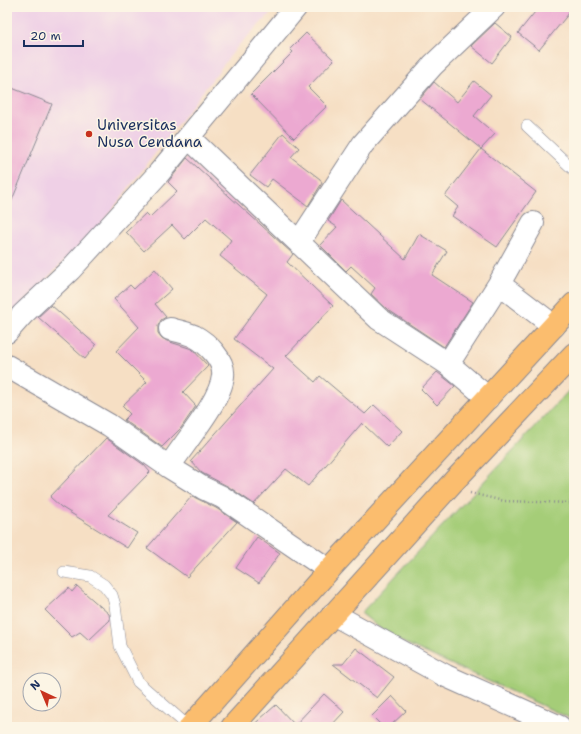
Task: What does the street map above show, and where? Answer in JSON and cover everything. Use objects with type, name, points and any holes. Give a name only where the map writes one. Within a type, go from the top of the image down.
[{"type":"highway","points":[[189,727],[329,570],[574,304]]},
{"type":"highway","points":[[232,727],[453,482],[574,354]]},
{"type":"street","points":[[7,332],[23,314],[70,270],[189,138],[296,7]]},
{"type":"street","points":[[299,242],[363,144],[433,65],[494,7]]},
{"type":"street","points":[[189,138],[379,319],[448,364],[488,398]]},
{"type":"street","points":[[448,364],[498,284],[533,223]]},
{"type":"street","points":[[498,284],[554,326]]},
{"type":"street","points":[[170,329],[194,336],[211,349],[222,366],[224,375],[221,388],[214,402],[170,467]]},
{"type":"street","points":[[7,366],[110,425],[170,467],[203,488],[222,497],[329,570]]},
{"type":"street","points":[[333,614],[446,676],[560,727]]},
{"type":"lane","points":[[527,126],[574,170]]},
{"type":"lane","points":[[64,572],[90,576],[104,585],[112,595],[115,605],[120,646],[138,682],[189,727]]},
{"type":"path","points":[[453,482],[472,494],[504,501],[574,503]]},
{"type":"shaded area","name":"Universitas Nusa Cendana","points":[[7,7],[277,7],[237,47],[104,220],[7,319]]},
{"type":"green space","points":[[574,385],[574,720],[389,636],[361,613]]},
{"type":"building","points":[[539,7],[574,7],[539,50],[518,33]]},
{"type":"building","points":[[495,23],[512,37],[492,63],[471,46]]},
{"type":"building","points":[[306,33],[334,60],[308,87],[327,106],[294,138],[251,94],[293,52],[290,49]]},
{"type":"building","points":[[474,81],[491,95],[474,116],[495,134],[481,149],[420,99],[434,82],[457,102]]},
{"type":"building","points":[[7,86],[52,104],[7,212]]},
{"type":"building","points":[[283,133],[299,148],[291,157],[320,179],[322,183],[308,206],[272,179],[266,187],[250,175]]},
{"type":"building","points":[[481,149],[536,192],[497,247],[452,216],[458,207],[445,196]]},
{"type":"building","points":[[187,158],[293,254],[287,262],[333,306],[286,356],[315,382],[320,376],[365,414],[374,405],[402,431],[387,447],[362,423],[308,486],[286,469],[254,504],[229,487],[202,473],[191,461],[273,369],[234,339],[267,294],[220,256],[231,240],[206,218],[185,239],[172,225],[144,251],[126,232],[146,213],[150,217],[177,191],[168,182]]},
{"type":"building","points":[[341,200],[405,259],[419,234],[447,251],[432,275],[473,302],[444,347],[387,309],[371,294],[375,288],[351,266],[346,271],[320,245],[337,227],[328,221]]},
{"type":"building","points":[[155,269],[172,289],[155,304],[166,317],[161,320],[158,326],[158,333],[167,341],[192,349],[208,366],[183,392],[196,406],[181,428],[162,447],[124,420],[130,414],[122,406],[147,382],[116,351],[139,327],[114,299],[130,285],[134,289]]},
{"type":"building","points":[[51,305],[96,345],[85,359],[38,317]]},
{"type":"building","points":[[437,372],[455,386],[437,405],[421,389]]},
{"type":"building","points":[[106,438],[144,465],[150,472],[108,515],[137,533],[127,548],[61,507],[50,497]]},
{"type":"building","points":[[192,496],[216,508],[237,522],[187,577],[147,548]]},
{"type":"building","points":[[257,537],[280,553],[259,583],[236,568]]},
{"type":"building","points":[[77,586],[109,614],[110,620],[89,640],[80,632],[72,637],[45,610],[69,588],[72,592]]},
{"type":"building","points":[[356,648],[394,677],[377,698],[333,664],[343,664]]},
{"type":"building","points":[[324,694],[344,712],[330,727],[251,727],[276,705],[295,725]]},
{"type":"building","points":[[392,696],[406,711],[389,727],[383,727],[372,716]]},
{"type":"place","name":"Universitas Nusa Cendana","points":[[89,134]]}]
